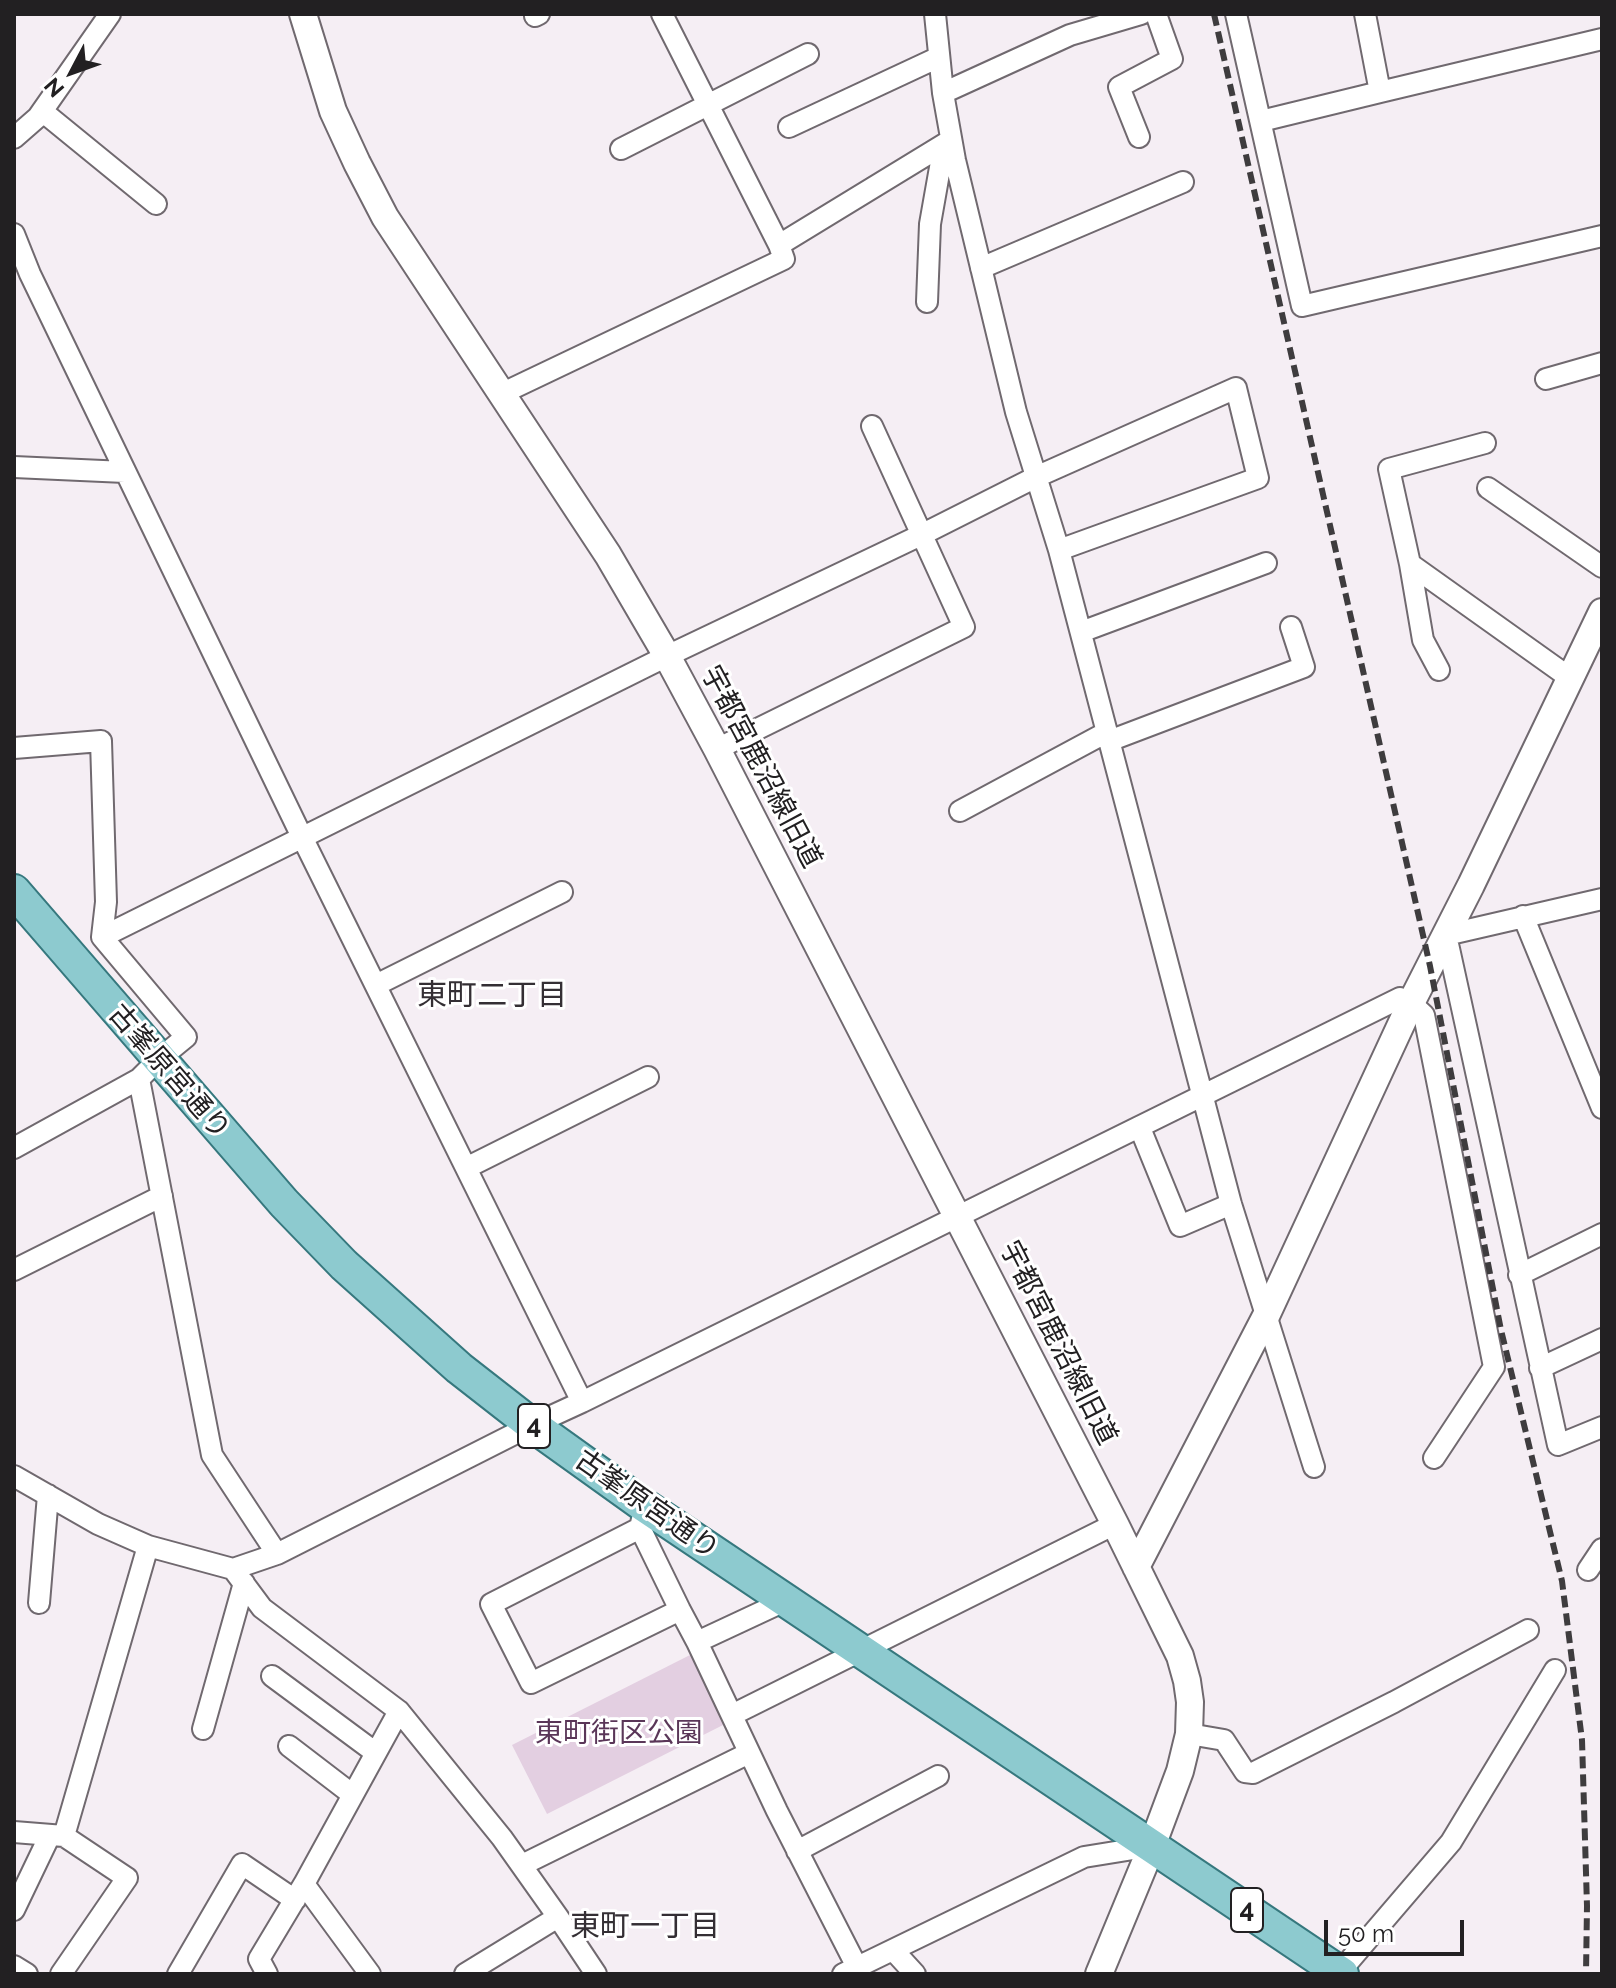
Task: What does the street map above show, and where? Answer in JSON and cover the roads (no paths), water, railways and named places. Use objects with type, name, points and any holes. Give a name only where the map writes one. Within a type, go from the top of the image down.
[{"type":"main road","name":"古峯原宮通り","points":[[14,891],[149,1069],[344,1265],[459,1368],[643,1517],[787,1600],[1340,1973]]},
{"type":"street","points":[[14,138],[38,117],[110,14]]},
{"type":"street","name":"宇都宮鹿沼線旧道","points":[[303,14],[333,111],[378,204],[608,555],[667,656],[957,1216],[1180,1656],[1190,1702],[1189,1734],[1180,1771],[1099,1974]]},
{"type":"street","points":[[503,393],[784,259],[663,14]]},
{"type":"street","points":[[935,14],[948,142],[1016,412],[1059,550],[1231,1204],[1314,1467]]},
{"type":"street","points":[[943,93],[1070,35],[1141,14]]},
{"type":"street","points":[[1139,137],[1119,87],[1172,59],[1156,14]]},
{"type":"street","points":[[1236,14],[1302,306],[1602,236]]},
{"type":"street","points":[[1365,14],[1380,92]]},
{"type":"street","points":[[1261,121],[1602,39]]},
{"type":"street","points":[[621,149],[808,54]]},
{"type":"street","points":[[789,127],[939,57]]},
{"type":"street","points":[[42,111],[156,204]]},
{"type":"street","points":[[779,245],[948,142]]},
{"type":"street","points":[[927,302],[930,224],[948,142]]},
{"type":"street","points":[[981,268],[1183,182]]},
{"type":"street","points":[[14,234],[30,274],[302,837],[582,1402]]},
{"type":"street","points":[[1546,379],[1602,363]]},
{"type":"street","points":[[102,937],[667,656],[1036,477],[1236,388],[1258,478],[1059,550]]},
{"type":"street","points":[[717,749],[964,627],[872,426]]},
{"type":"street","points":[[1439,670],[1423,640],[1389,469],[1485,443]]},
{"type":"street","points":[[14,467],[125,472]]},
{"type":"street","points":[[1488,488],[1602,567]]},
{"type":"street","points":[[1081,632],[1266,563]]},
{"type":"street","points":[[1410,564],[1570,678]]},
{"type":"street","points":[[1136,1567],[1266,1316],[1411,1003],[1602,612]]},
{"type":"street","points":[[960,811],[1108,737],[1304,667],[1291,627]]},
{"type":"street","points":[[14,748],[101,741],[106,902],[102,937],[186,1037],[149,1069],[14,1148]]},
{"type":"street","points":[[376,985],[562,892]]},
{"type":"street","points":[[1446,935],[1602,899]]},
{"type":"street","points":[[1523,916],[1602,1108]]},
{"type":"street","points":[[1446,935],[1558,1445],[1602,1427]]},
{"type":"street","points":[[203,1729],[238,1576],[532,1425],[1400,998],[1424,1015],[1494,1367],[1434,1458]]},
{"type":"street","points":[[149,1069],[162,1196],[212,1455],[277,1554]]},
{"type":"street","points":[[466,1168],[648,1077]]},
{"type":"street","points":[[1140,1128],[1180,1226],[1231,1204]]},
{"type":"street","points":[[14,1270],[162,1196]]},
{"type":"street","points":[[1519,1275],[1602,1234]]},
{"type":"street","points":[[1540,1368],[1602,1339]]},
{"type":"street","points":[[14,1476],[98,1524],[148,1546],[238,1576],[262,1608],[399,1711],[522,1865],[596,1974]]},
{"type":"street","points":[[39,1603],[48,1495]]},
{"type":"street","points":[[680,1610],[531,1683],[491,1604],[643,1517],[680,1610],[797,1851],[850,1971],[1084,1857],[1152,1846]]},
{"type":"street","points":[[732,1715],[1115,1524]]},
{"type":"street","points":[[14,1910],[57,1836],[148,1546]]},
{"type":"street","points":[[1588,1570],[1602,1549]]},
{"type":"street","points":[[697,1642],[787,1600]]},
{"type":"street","points":[[1189,1734],[1224,1740],[1245,1772],[1253,1773],[1528,1630]]},
{"type":"street","points":[[1340,1973],[1451,1842],[1555,1670]]},
{"type":"street","points":[[272,1676],[376,1753]]},
{"type":"street","points":[[267,1974],[259,1959],[399,1711]]},
{"type":"street","points":[[289,1746],[353,1795]]},
{"type":"street","points":[[522,1865],[749,1753]]},
{"type":"street","points":[[797,1851],[938,1776]]},
{"type":"street","points":[[14,1832],[57,1836],[127,1878],[61,1974]]},
{"type":"street","points":[[178,1974],[242,1864],[299,1892],[370,1974]]},
{"type":"street","points":[[465,1974],[558,1917]]},
{"type":"street","points":[[893,1950],[915,1974]]},
{"type":"street","points":[[14,1966],[27,1974]]},
{"type":"railway","points":[[1214,14],[1430,966],[1501,1330],[1562,1581],[1582,1740],[1586,1974]]},
{"type":"district","name":"東町二丁目","points":[[492,996]]},
{"type":"district","name":"東町一丁目","points":[[645,1927]]},
{"type":"park label","name":"東町街区公園","points":[[619,1734]]}]
